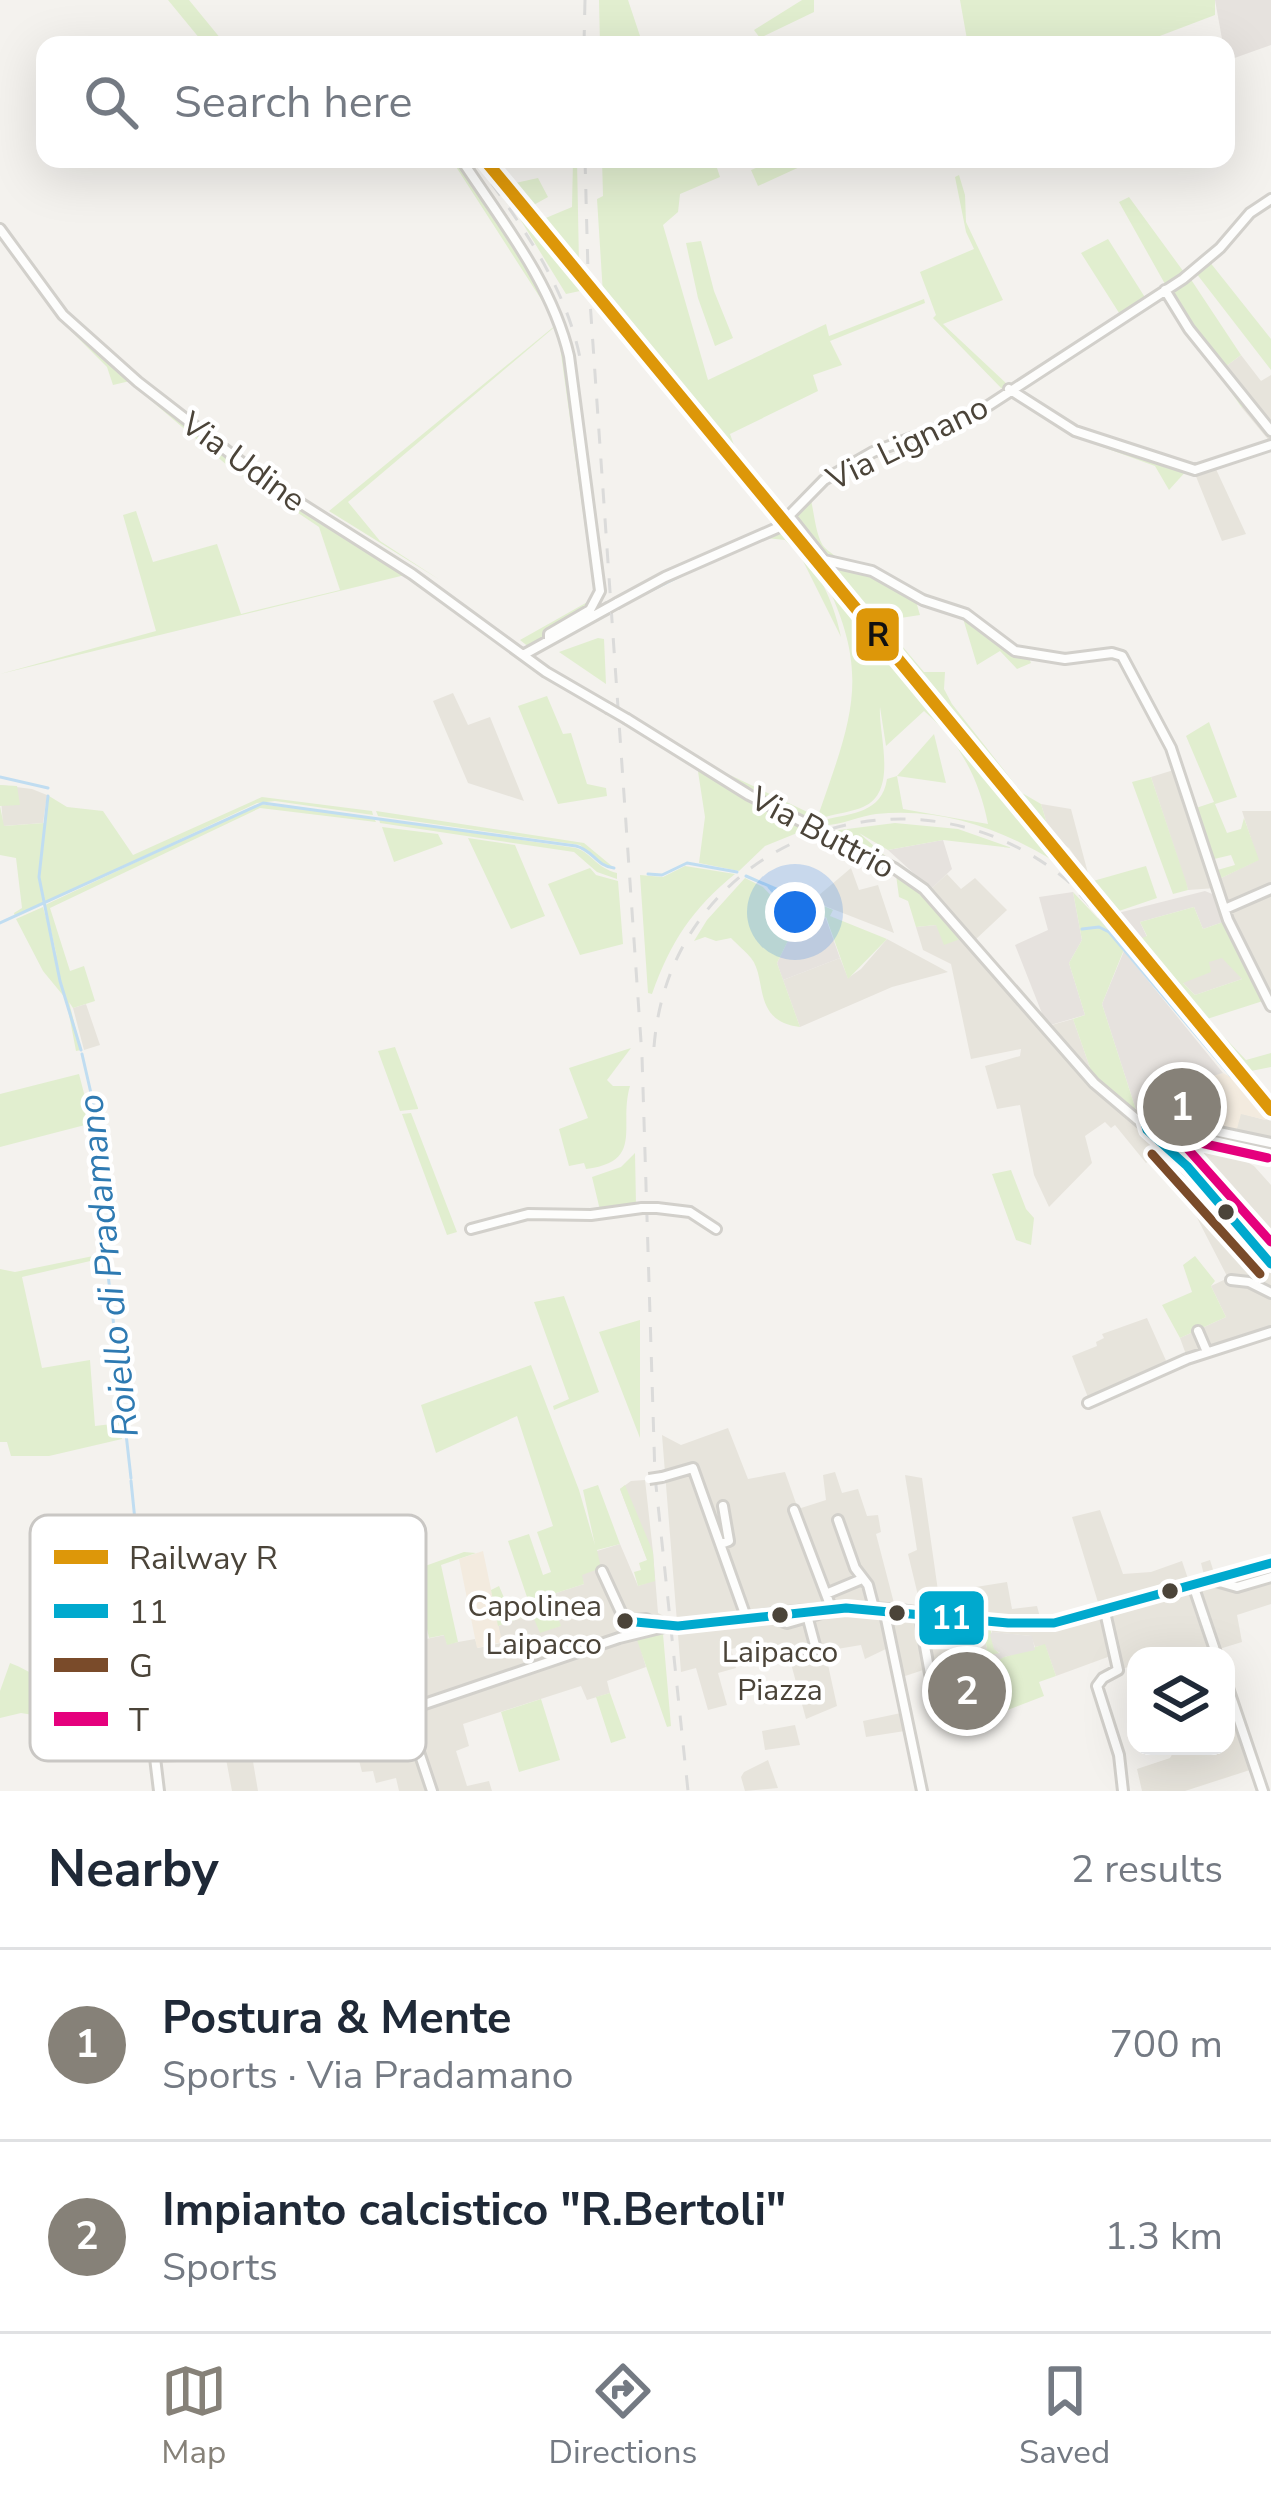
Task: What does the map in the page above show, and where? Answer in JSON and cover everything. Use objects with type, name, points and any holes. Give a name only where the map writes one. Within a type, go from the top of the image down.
[{"type":"street","points":[[467,168],[539,282],[561,324],[569,356],[599,595],[590,610],[554,631],[549,640]]},
{"type":"street","name":"Via Lignano","points":[[523,655],[665,578],[760,537],[790,517],[831,476],[900,440],[974,415],[1165,290],[1220,248],[1250,213],[1271,199]]},
{"type":"street","name":"Via Udine","points":[[0,229],[53,303],[96,347],[267,482],[412,574],[523,655]]},
{"type":"street","points":[[1165,290],[1189,329],[1271,431]]},
{"type":"street","points":[[1009,389],[1075,431],[1195,470],[1271,445]]},
{"type":"street","points":[[790,517],[824,560],[872,571],[923,600],[966,614],[1015,651],[1051,658],[1121,656],[1171,748],[1225,909],[1271,1006]]},
{"type":"street","name":"Via Buttrio","points":[[523,655],[749,795],[903,873],[940,904],[1094,1083],[1154,1125],[1163,1144],[1271,1264]]},
{"type":"street","points":[[1225,909],[1271,889]]},
{"type":"street","points":[[1154,1125],[1176,1122],[1271,1142]]},
{"type":"street","points":[[471,1229],[528,1214],[591,1215],[641,1208],[690,1212],[716,1229]]},
{"type":"street","points":[[1231,1280],[1249,1282],[1271,1293]]},
{"type":"street","points":[[1198,1331],[1207,1352]]},
{"type":"street","points":[[1088,1403],[1207,1352],[1271,1332]]},
{"type":"street","points":[[645,1478],[693,1468],[745,1614]]},
{"type":"street","points":[[721,1544],[728,1540],[722,1507]]},
{"type":"street","points":[[794,1510],[832,1610]]},
{"type":"street","points":[[838,1520],[879,1609],[922,1791]]},
{"type":"street","points":[[426,1703],[663,1627],[745,1614],[879,1609],[1036,1624],[1105,1612],[1271,1563]]},
{"type":"street","points":[[602,1571],[631,1634]]},
{"type":"street","points":[[1215,1579],[1237,1586],[1271,1577]]},
{"type":"street","points":[[826,1594],[862,1579]]},
{"type":"street","points":[[1193,1586],[1214,1647]]},
{"type":"street","points":[[766,1616],[787,1623],[832,1610]]},
{"type":"street","points":[[1105,1612],[1118,1670],[1096,1686],[1119,1755],[1123,1791]]},
{"type":"street","points":[[919,1613],[930,1674]]},
{"type":"street","points":[[625,1621],[646,1619],[663,1627]]},
{"type":"street","points":[[807,1652],[816,1649],[808,1619]]},
{"type":"street","points":[[1235,1709],[1263,1791]]},
{"type":"street","points":[[155,1761],[159,1791]]},
{"type":"street","points":[[422,1761],[432,1791]]},
{"type":"shaded area","points":[[1215,0],[1271,0],[1271,45],[1235,58],[1235,36],[1221,36]]},
{"type":"shaded area","points":[[1241,355],[1261,381],[1271,375],[1271,443],[1242,408],[1242,399],[1221,370]]},
{"type":"shaded area","points":[[1215,467],[1246,534],[1222,541],[1195,474]]},
{"type":"shaded area","points":[[453,693],[468,725],[490,717],[524,801],[468,783],[433,701]]},
{"type":"shaded area","points":[[1177,769],[1216,888],[1188,890],[1151,777]]},
{"type":"shaded area","points":[[0,785],[47,795],[43,823],[3,826]]},
{"type":"shaded area","points":[[1041,804],[1071,809],[1089,877],[1069,848],[1051,837]]},
{"type":"shaded area","points":[[1242,811],[1271,811],[1271,886],[1225,907],[1217,880],[1258,860]]},
{"type":"shaded area","points":[[943,840],[952,869],[931,889],[888,850]]},
{"type":"shaded area","points":[[851,868],[859,890],[878,885],[894,933],[812,901]]},
{"type":"shaded area","points":[[947,874],[961,889],[975,878],[1007,910],[975,940],[931,889]]},
{"type":"shaded area","points":[[1205,891],[1217,896],[1226,921],[1203,929],[1194,907],[1140,922],[1147,937],[1136,940],[1118,913]]},
{"type":"shaded area","points":[[1073,892],[1082,940],[1069,963],[1085,1015],[1047,1026],[1015,945],[1048,930],[1039,897]]},
{"type":"shaded area","points":[[1271,892],[1271,1000],[1228,911]]},
{"type":"shaded area","points":[[800,916],[825,916],[840,958],[783,980],[777,963]]},
{"type":"shaded area","points":[[936,925],[963,938],[1094,1088],[1162,1146],[1162,1132],[1169,1125],[1225,1136],[1219,1146],[1254,1166],[1271,1185],[1271,1334],[1188,1360],[1180,1338],[1226,1317],[1211,1286],[1228,1278],[1163,1165],[1155,1156],[1146,1163],[1115,1125],[1111,1128],[1105,1122],[1085,1136],[1092,1163],[1049,1207],[1034,1175],[1020,1105],[997,1109],[985,1066],[1020,1056],[1021,1049],[971,1059],[951,964],[923,950],[916,927]]},
{"type":"shaded area","points":[[887,939],[948,972],[892,987],[800,1027],[783,980],[840,958],[848,978]]},
{"type":"shaded area","points":[[1217,943],[1242,979],[1195,995],[1160,960]]},
{"type":"shaded area","points":[[1124,951],[1223,1073],[1145,1095],[1146,1112],[1136,1110],[1102,1004]]},
{"type":"shaded area","points":[[86,1004],[100,1045],[84,1050],[73,1008]]},
{"type":"shaded area","points":[[1073,1019],[1095,1082],[1048,1026]]},
{"type":"shaded area","points":[[1223,1073],[1236,1080],[1267,1115],[1266,1120],[1241,1114],[1236,1132],[1166,1117],[1172,1087]]},
{"type":"shaded area","points":[[1240,1113],[1265,1120],[1267,1115],[1271,1139],[1236,1132]]},
{"type":"shaded area","points":[[1147,1318],[1168,1365],[1089,1400],[1072,1356],[1097,1346],[1102,1334]]},
{"type":"shaded area","points":[[728,1428],[748,1479],[785,1472],[798,1509],[826,1500],[823,1475],[835,1472],[842,1493],[858,1489],[867,1516],[878,1515],[881,1532],[876,1534],[895,1607],[921,1608],[908,1554],[917,1550],[905,1475],[922,1478],[941,1612],[959,1614],[957,1590],[1007,1582],[1012,1609],[1037,1606],[1041,1621],[1100,1609],[1072,1517],[1100,1510],[1123,1574],[1151,1572],[1182,1561],[1211,1647],[1127,1647],[1127,1667],[1121,1669],[1116,1654],[1056,1676],[1045,1645],[1035,1647],[1031,1636],[992,1632],[983,1624],[987,1649],[899,1678],[894,1678],[888,1648],[865,1659],[861,1645],[825,1651],[837,1706],[806,1719],[787,1649],[754,1657],[749,1645],[731,1649],[736,1668],[718,1673],[727,1705],[708,1710],[696,1668],[681,1672],[662,1435],[681,1445]]},
{"type":"shaded area","points":[[645,1480],[653,1552],[658,1613],[664,1616],[665,1634],[638,1640],[646,1667],[607,1681],[610,1693],[587,1700],[581,1686],[463,1724],[469,1746],[456,1751],[467,1786],[489,1781],[492,1791],[399,1791],[396,1778],[376,1783],[373,1771],[362,1772],[359,1761],[426,1761],[426,1639],[445,1635],[447,1644],[475,1639],[478,1648],[501,1643],[498,1626],[533,1614],[540,1632],[560,1626],[550,1595],[584,1584],[581,1575],[597,1551],[620,1544],[638,1586],[655,1580],[620,1489],[631,1481]]},
{"type":"shaded area","points":[[483,1551],[502,1642],[477,1648],[459,1559]]},
{"type":"shaded area","points":[[1210,1560],[1215,1576],[1271,1561],[1271,1604],[1237,1615],[1242,1642],[1215,1647],[1195,1583],[1205,1579],[1201,1563]]},
{"type":"shaded area","points":[[992,1632],[1032,1636],[1035,1650],[988,1666],[985,1656],[1000,1653],[994,1649]]},
{"type":"shaded area","points":[[901,1713],[905,1731],[866,1737],[863,1721]]},
{"type":"shaded area","points":[[1235,1716],[1253,1769],[1185,1791],[1142,1791],[1137,1769],[1170,1758],[1235,1755]]},
{"type":"shaded area","points":[[795,1725],[800,1745],[765,1750],[762,1731]]},
{"type":"shaded area","points":[[768,1760],[778,1788],[745,1791],[744,1772]]},
{"type":"shaded area","points":[[226,1761],[253,1761],[258,1791],[232,1791]]},
{"type":"green space","points":[[168,0],[189,0],[219,36],[198,36]]},
{"type":"green space","points":[[599,0],[628,0],[640,36],[600,36]]},
{"type":"green space","points":[[802,0],[814,0],[814,12],[764,36],[754,30]]},
{"type":"green space","points":[[960,0],[1215,0],[1215,15],[1160,36],[966,36]]},
{"type":"green space","points":[[457,168],[462,168],[518,252],[552,316]]},
{"type":"green space","points":[[573,168],[577,168],[579,265],[541,220],[572,207]]},
{"type":"green space","points":[[602,168],[717,168],[720,177],[680,194],[678,212],[663,225],[708,380],[826,324],[829,336],[924,299],[925,303],[830,341],[842,365],[813,375],[818,391],[730,434],[739,459],[603,294],[597,199],[603,196]]},
{"type":"green space","points":[[756,168],[797,168],[758,186],[751,170]]},
{"type":"green space","points":[[959,175],[966,222],[1003,300],[943,324],[1008,385],[1121,316],[1081,253],[1108,239],[1146,299],[1165,284],[1119,202],[1129,197],[1186,275],[1271,194],[1271,205],[1251,215],[1209,261],[1271,339],[1271,370],[1196,273],[1190,278],[1241,355],[1221,370],[1242,399],[1242,408],[1165,296],[1018,390],[1063,422],[1188,469],[1169,490],[1155,466],[1075,437],[1009,394],[972,419],[848,469],[872,450],[961,418],[1003,390],[933,318],[936,315],[920,272],[974,249],[966,232],[955,177]]},
{"type":"green space","points":[[538,178],[548,197],[530,207],[511,184]]},
{"type":"green space","points":[[496,180],[579,283],[580,291],[566,294]]},
{"type":"green space","points":[[0,234],[68,324],[130,381],[113,385],[107,367],[55,315]]},
{"type":"green space","points":[[701,241],[733,338],[715,346],[686,243]]},
{"type":"green space","points":[[556,325],[348,502],[380,541],[440,580],[329,511]]},
{"type":"green space","points":[[558,330],[565,352],[596,597],[592,605],[530,648],[520,640],[591,600],[594,592]]},
{"type":"green space","points":[[137,385],[283,497],[405,575],[0,674],[156,631],[123,515],[136,511],[153,562],[217,544],[241,614],[340,590],[319,527],[228,466]]},
{"type":"green space","points":[[810,496],[818,533],[828,550],[915,598],[920,615],[881,621],[924,672],[945,672],[944,689],[952,704],[1022,793],[1041,804],[1051,837],[1065,846],[1068,858],[790,521]]},
{"type":"green space","points":[[784,526],[820,578],[841,637],[801,557],[785,540],[766,538]]},
{"type":"green space","points":[[819,569],[1058,858],[1055,862],[1013,839],[947,817],[876,814],[821,825],[788,811],[730,775],[824,820],[872,805],[887,779],[897,776],[903,809],[988,824],[966,762],[948,735],[924,711],[886,746],[880,707],[881,789],[859,809],[825,817],[819,813],[848,718],[852,664],[836,604]]},
{"type":"green space","points":[[967,608],[1031,663],[1017,669],[1000,651],[977,665],[962,615]]},
{"type":"green space","points":[[604,639],[606,684],[559,652]]},
{"type":"green space","points":[[547,696],[563,734],[571,733],[587,784],[606,788],[607,796],[558,804],[518,706]]},
{"type":"green space","points":[[1209,722],[1237,797],[1215,804],[1227,833],[1241,829],[1244,818],[1259,860],[1217,880],[1214,871],[1235,865],[1231,855],[1210,860],[1193,809],[1214,802],[1186,736]]},
{"type":"green space","points":[[934,734],[946,783],[897,776]]},
{"type":"green space","points":[[697,765],[748,799],[807,829],[765,846],[739,871],[699,863],[705,817]]},
{"type":"green space","points":[[1151,777],[1188,890],[1173,894],[1132,782]]},
{"type":"green space","points":[[0,785],[17,786],[20,805],[0,806]]},
{"type":"green space","points":[[49,796],[67,807],[103,811],[133,855],[262,797],[372,811],[373,815],[275,801],[257,803],[15,917],[22,908],[16,858],[0,855],[0,806],[4,826],[44,823]]},
{"type":"green space","points":[[259,804],[374,818],[376,822],[260,808],[50,908],[70,971],[84,966],[95,1001],[73,1008],[69,1002],[81,1050],[76,1051],[66,999],[43,971],[16,919],[43,907],[57,957],[45,905]]},
{"type":"green space","points":[[376,811],[584,843],[613,867],[602,865],[580,845],[378,816]]},
{"type":"green space","points":[[379,819],[576,848],[617,873],[617,879],[597,872],[574,852],[380,823]]},
{"type":"green space","points":[[895,823],[958,829],[1012,848],[943,840],[888,850],[859,833],[889,859],[831,831]]},
{"type":"green space","points":[[382,827],[438,834],[443,844],[394,862]]},
{"type":"green space","points":[[468,838],[515,845],[545,916],[511,929]]},
{"type":"green space","points":[[685,866],[735,874],[684,927],[652,994],[648,993],[640,875],[663,877]]},
{"type":"green space","points":[[1146,866],[1157,898],[1119,911],[1093,881]]},
{"type":"green space","points":[[590,868],[596,875],[618,881],[623,944],[580,955],[548,884]]},
{"type":"green space","points":[[896,875],[925,895],[963,938],[944,945],[936,925],[916,927],[908,901],[899,897]]},
{"type":"green space","points":[[745,878],[763,887],[781,906],[784,902],[774,890],[786,896],[789,891],[833,910],[830,916],[887,939],[848,979],[826,917],[800,916],[777,963],[800,1027],[774,1017],[767,1008],[756,967],[731,938],[694,941]]},
{"type":"green space","points":[[1073,892],[1125,947],[1102,1004],[1136,1110],[1095,1082],[1073,1019],[1085,1015],[1069,963],[1082,940]]},
{"type":"green space","points":[[1194,907],[1203,929],[1226,921],[1266,1000],[1207,1019],[1246,1060],[1271,1053],[1271,1067],[1246,1072],[1115,914],[1137,940],[1147,936],[1140,922]],"holes":[[[1222,958],[1242,979],[1195,995],[1183,983],[1211,972],[1209,962]]]},
{"type":"green space","points":[[395,1047],[418,1109],[400,1111],[378,1051]]},
{"type":"green space","points":[[631,1048],[607,1080],[613,1086],[630,1086],[623,1150],[604,1165],[569,1166],[559,1129],[588,1118],[569,1068]]},
{"type":"green space","points":[[79,1074],[86,1101],[85,1125],[0,1147],[0,1094]]},
{"type":"green space","points":[[1172,1087],[1166,1117],[1146,1112],[1144,1095]]},
{"type":"green space","points":[[411,1113],[457,1232],[447,1235],[402,1114]]},
{"type":"green space","points":[[635,1153],[636,1205],[600,1210],[592,1177],[621,1167]]},
{"type":"green space","points":[[1011,1170],[1034,1218],[1031,1245],[1016,1240],[992,1174]]},
{"type":"green space","points":[[103,1254],[103,1258],[22,1277],[42,1368],[90,1360],[95,1426],[120,1423],[122,1439],[49,1456],[11,1456],[7,1442],[0,1442],[0,1269],[15,1272]]},
{"type":"green space","points":[[1195,1256],[1215,1281],[1211,1286],[1226,1317],[1180,1338],[1162,1305],[1192,1292],[1183,1265]]},
{"type":"green space","points":[[564,1296],[599,1392],[554,1410],[553,1406],[569,1399],[534,1302]]},
{"type":"green space","points":[[640,1320],[640,1438],[599,1332]]},
{"type":"green space","points":[[531,1365],[595,1545],[583,1490],[598,1485],[620,1544],[597,1550],[601,1568],[582,1575],[584,1584],[550,1595],[561,1626],[540,1633],[532,1614],[498,1626],[491,1590],[499,1586],[508,1607],[528,1600],[508,1541],[529,1534],[543,1575],[551,1572],[537,1532],[553,1526],[517,1416],[436,1453],[421,1405]]},
{"type":"green space","points":[[625,1485],[653,1552],[655,1581],[638,1586],[634,1572],[647,1560],[620,1489]]},
{"type":"green space","points":[[464,1552],[476,1553],[441,1565],[458,1642],[447,1645],[444,1635],[429,1638],[426,1566]]},
{"type":"green space","points":[[983,1623],[990,1626],[998,1659],[1045,1644],[1056,1676],[1039,1682],[1044,1696],[948,1733],[936,1666],[987,1649]]},
{"type":"green space","points":[[663,1634],[671,1726],[667,1727],[637,1640]]},
{"type":"green space","points":[[10,1663],[30,1672],[30,1714],[0,1718],[0,1691]]},
{"type":"green space","points":[[610,1693],[626,1738],[611,1743],[596,1697]]},
{"type":"green space","points":[[541,1699],[560,1760],[519,1772],[501,1712]]},
{"type":"waterway","points":[[624,604],[696,568]]},
{"type":"waterway","points":[[415,572],[514,644]]},
{"type":"waterway","name":"Roiello di Pradamano","points":[[0,777],[48,788]]},
{"type":"waterway","name":"Roiello di Pradamano","points":[[48,796],[39,877],[60,981],[81,1050]]},
{"type":"waterway","points":[[0,923],[263,803],[576,846],[614,868]]},
{"type":"waterway","points":[[648,874],[662,875],[687,863],[737,872]]},
{"type":"waterway","points":[[746,876],[790,895]]},
{"type":"waterway","points":[[769,887],[783,903]]},
{"type":"waterway","points":[[1082,929],[1099,927],[1109,932],[1231,1076]]},
{"type":"waterway","name":"Roiello di Pradamano","points":[[82,1054],[93,1102],[94,1150],[131,1478]]},
{"type":"waterway","name":"Roiello di Pradamano","points":[[131,1481],[134,1515]]},
{"type":"railway","points":[[584,36],[585,0]]},
{"type":"railway","points":[[480,168],[553,281],[581,363]]},
{"type":"railway","points":[[585,168],[588,272],[642,1056],[655,1476],[688,1791]]},
{"type":"railway","points":[[654,1047],[670,974],[704,914],[752,868],[810,836],[874,820],[941,822],[1008,843],[1070,883],[1271,1115]]},
{"type":"rail line","name":"R","points":[[491,168],[1271,1110]]},
{"type":"transit line","name":"11","points":[[1163,1144],[1159,1121],[1150,1118],[1145,1123],[1147,1130],[1187,1166],[1271,1264]]},
{"type":"transit line","name":"T","points":[[1268,1158],[1178,1138],[1271,1242]]},
{"type":"transit line","name":"G","points":[[1152,1154],[1260,1274]]},
{"type":"transit line","name":"11","points":[[625,1621],[678,1626],[846,1608],[1054,1623],[1271,1563]]},
{"type":"place","name":"Postura & Mente","points":[[1182,1107]]},
{"type":"place","name":"Laipacco Piazza","points":[[780,1615]]},
{"type":"place","name":"Capolinea Laipacco","points":[[625,1621]]},
{"type":"place","name":"Impianto calcistico \"R.Bertoli\"","points":[[967,1691]]}]
